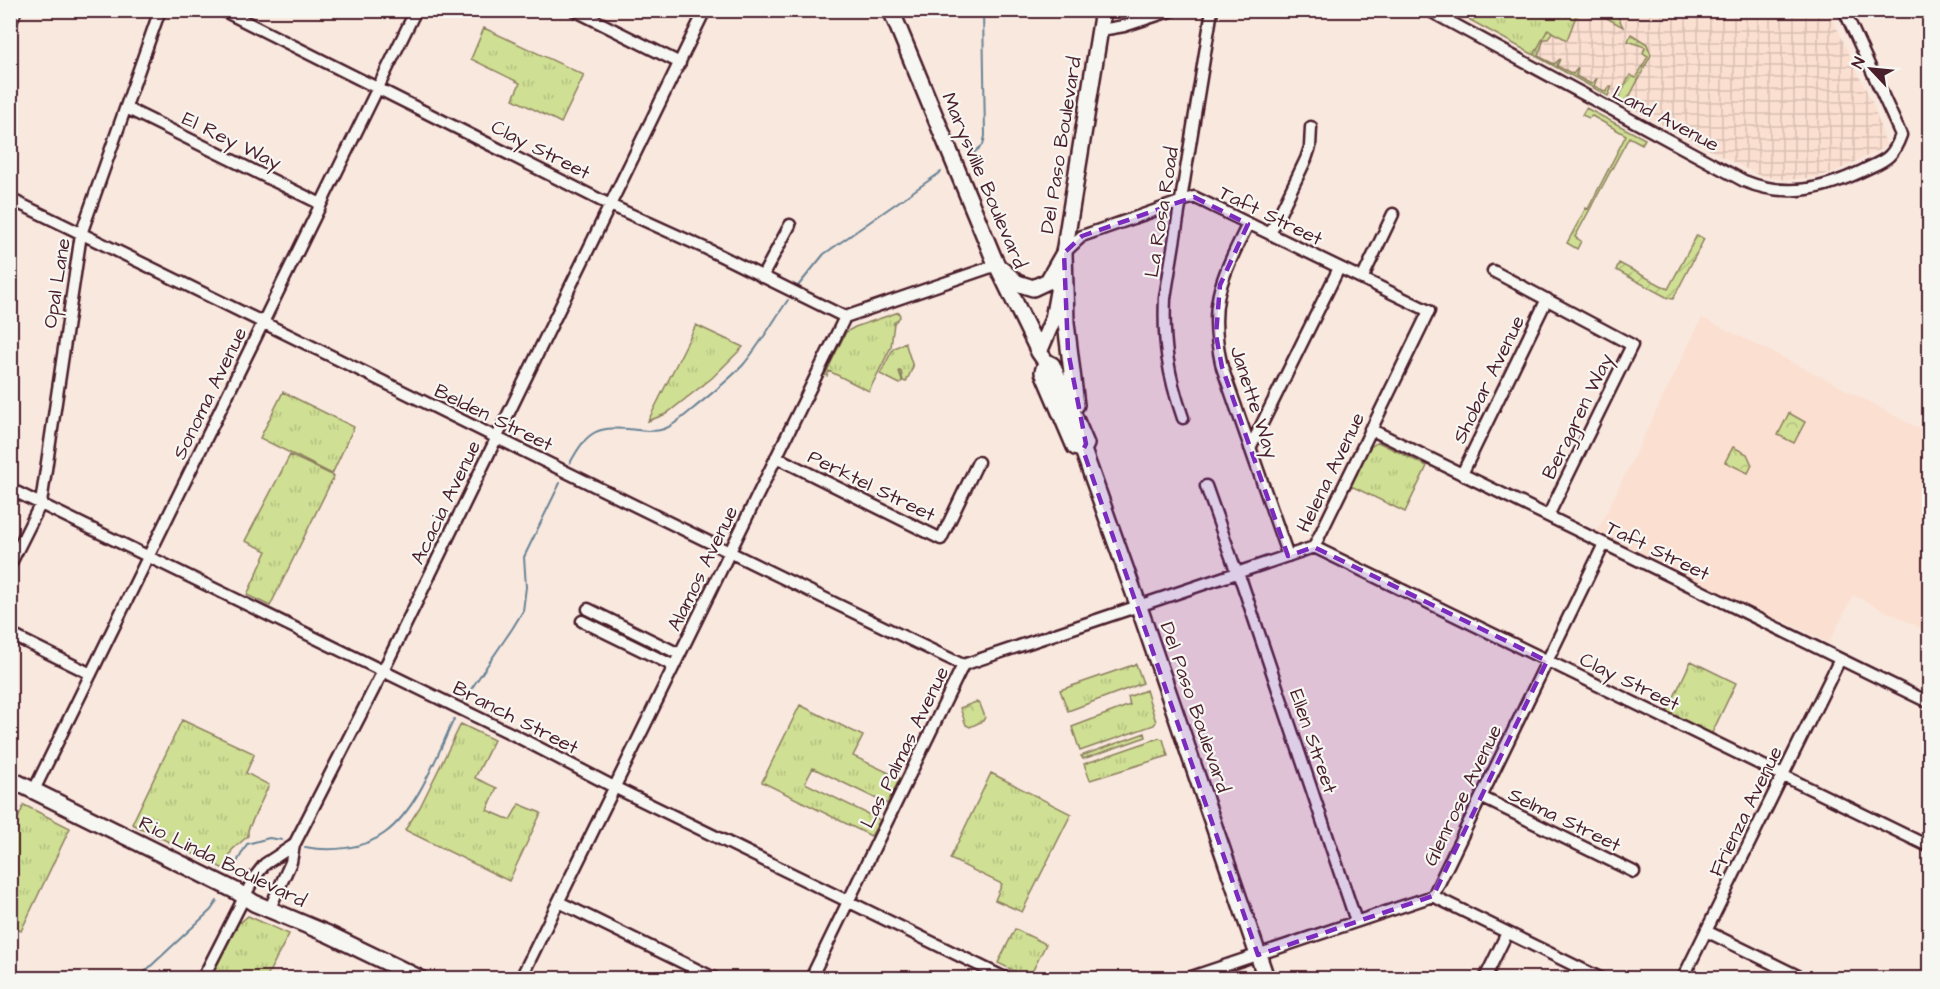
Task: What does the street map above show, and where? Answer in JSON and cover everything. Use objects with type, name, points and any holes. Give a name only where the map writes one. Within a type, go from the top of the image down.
[{"type":"main road","name":"Marysville Boulevard","points":[[891,10],[997,265],[1043,357],[1053,365],[1086,444],[1083,450],[1075,447],[1043,372],[1043,357]]},
{"type":"main road","name":"Del Paso Boulevard","points":[[1080,429],[1066,324],[1064,253],[1103,10]]},
{"type":"main road","points":[[997,265],[1017,283],[1032,288],[1048,281],[1064,253]]},
{"type":"main road","points":[[1043,357],[1053,319],[1064,253]]},
{"type":"main road","points":[[1043,357],[1061,337],[1066,324]]},
{"type":"main road","name":"Del Paso Boulevard","points":[[1083,450],[1266,978]]},
{"type":"main road","name":"Rio Linda Boulevard","points":[[10,779],[269,910],[328,934],[419,978]]},
{"type":"street","points":[[10,21],[14,10]]},
{"type":"street","name":"Opal Lane","points":[[10,565],[41,503],[81,234],[160,10]]},
{"type":"street","name":"Clay Street","points":[[222,10],[610,205],[845,317]]},
{"type":"street","name":"Sonoma Avenue","points":[[34,790],[416,10]]},
{"type":"street","points":[[574,10],[680,63]]},
{"type":"street","name":"Acacia Avenue","points":[[269,910],[291,862],[294,846],[383,671],[705,10]]},
{"type":"street","points":[[1101,30],[1124,26],[1173,10]]},
{"type":"street","name":"La Rosa Road","points":[[1183,418],[1168,369],[1164,322],[1165,298],[1212,10]]},
{"type":"street","name":"Land Avenue","points":[[1428,10],[1753,184],[1785,191],[1822,188],[1876,164],[1895,151],[1900,135],[1844,10]]},
{"type":"street","name":"El Rey Way","points":[[126,108],[321,204]]},
{"type":"street","points":[[1270,234],[1306,159],[1310,147],[1311,128]]},
{"type":"street","name":"Taft Street","points":[[1064,253],[1082,236],[1194,197],[1429,311]]},
{"type":"street","name":"Belden Street","points":[[10,199],[264,322],[729,553],[963,665]]},
{"type":"street","points":[[1362,279],[1393,214]]},
{"type":"street","name":"Janette Way","points":[[1248,224],[1224,273],[1217,302],[1215,319],[1218,351],[1288,556]]},
{"type":"street","points":[[762,277],[790,225]]},
{"type":"street","points":[[845,317],[997,265]]},
{"type":"street","points":[[1250,448],[1339,268]]},
{"type":"street","name":"Berggren Way","points":[[1492,270],[1632,345],[1548,516]]},
{"type":"street","name":"Shobar Avenue","points":[[1462,474],[1546,300]]},
{"type":"street","name":"Helena Avenue","points":[[1139,607],[1314,547],[1429,311]]},
{"type":"street","name":"Alamos Avenue","points":[[521,978],[845,317]]},
{"type":"street","name":"Taft Street","points":[[1370,429],[1929,704]]},
{"type":"street","name":"Perktel Street","points":[[776,457],[941,539],[978,462]]},
{"type":"street","points":[[1206,486],[1238,573]]},
{"type":"street","name":"Branch Street","points":[[10,489],[1005,978]]},
{"type":"street","name":"Glenrose Avenue","points":[[1188,978],[1433,896],[1604,544]]},
{"type":"street","name":"Clay Street","points":[[1314,547],[1929,847]]},
{"type":"street","name":"Ellen Street","points":[[1238,573],[1356,921]]},
{"type":"street","name":"Las Palmas Avenue","points":[[811,978],[963,665],[1139,607]]},
{"type":"street","points":[[588,609],[680,654]]},
{"type":"street","points":[[594,626],[600,615]]},
{"type":"street","points":[[582,621],[674,666]]},
{"type":"street","points":[[10,634],[91,674]]},
{"type":"street","name":"Frienza Avenue","points":[[1683,978],[1840,659]]},
{"type":"street","name":"Selma Street","points":[[1481,797],[1634,872]]},
{"type":"street","points":[[203,978],[254,878],[265,864],[294,846]]},
{"type":"street","points":[[1433,896],[1600,978]]},
{"type":"street","points":[[559,902],[714,978]]},
{"type":"street","points":[[1706,931],[1800,977]]},
{"type":"street","points":[[1485,978],[1507,933]]},
{"type":"highlighted area","points":[[1194,197],[1248,224],[1220,285],[1216,335],[1222,367],[1288,556],[1314,547],[1547,661],[1433,896],[1258,955],[1083,450],[1086,444],[1068,351],[1064,253],[1082,236]]},
{"type":"shaded area","points":[[1451,11],[1829,11],[1874,107],[1886,145],[1836,171],[1818,177],[1787,180],[1760,176]]},
{"type":"shaded area","points":[[1702,318],[1822,377],[1929,434],[1930,621],[1925,630],[1853,595],[1829,643],[1597,532]]},
{"type":"green space","points":[[1475,11],[1578,11],[1567,40],[1548,30],[1534,55],[1470,20]]},
{"type":"green space","points":[[1594,11],[1615,11],[1623,27]]},
{"type":"green space","points":[[484,28],[584,75],[561,123],[513,99],[520,83],[471,59]]},
{"type":"green space","points":[[1548,29],[1552,32],[1548,39],[1544,39],[1538,56],[1554,64],[1560,59],[1557,66],[1573,74],[1578,68],[1576,76],[1591,84],[1597,78],[1594,86],[1606,92],[1612,86],[1608,96],[1534,55]]},
{"type":"green space","points":[[1631,34],[1647,44],[1651,55],[1625,105],[1617,101],[1630,75],[1636,78],[1648,56],[1643,53],[1645,47],[1628,41]]},
{"type":"green space","points":[[1586,108],[1645,139],[1642,144],[1629,137],[1575,237],[1581,241],[1577,249],[1567,243],[1586,208],[1588,209],[1626,135],[1592,116],[1589,118],[1582,115]]},
{"type":"green space","points":[[1697,235],[1704,239],[1673,299],[1616,270],[1619,263],[1668,289]]},
{"type":"green space","points":[[899,312],[900,317],[894,323],[891,347],[869,391],[829,371],[827,376],[825,375],[846,332]]},
{"type":"green space","points":[[696,325],[743,347],[712,378],[666,414],[648,421]]},
{"type":"green space","points":[[905,342],[913,367],[906,382],[903,381],[901,371],[899,371],[902,381],[900,384],[880,374],[893,349]]},
{"type":"green space","points":[[283,392],[354,427],[332,474],[260,438]]},
{"type":"green space","points":[[1789,413],[1805,422],[1794,443],[1778,435]]},
{"type":"green space","points":[[1378,442],[1427,466],[1405,512],[1351,486],[1366,450]]},
{"type":"green space","points":[[1733,447],[1747,454],[1752,465],[1748,473],[1725,462]]},
{"type":"green space","points":[[290,455],[334,476],[270,606],[247,595],[267,551],[245,541]]},
{"type":"green space","points":[[1691,661],[1736,683],[1711,735],[1666,714]]},
{"type":"green space","points":[[1136,664],[1143,683],[1068,711],[1060,690]]},
{"type":"green space","points":[[1146,690],[1156,722],[1154,725],[1080,751],[1072,727],[1130,705],[1128,697]]},
{"type":"green space","points":[[976,702],[980,704],[985,717],[983,721],[970,727],[966,725],[960,708]]},
{"type":"green space","points":[[800,705],[863,736],[853,756],[900,778],[887,804],[813,768],[805,783],[880,820],[871,836],[762,782]]},
{"type":"green space","points":[[182,720],[253,753],[246,773],[269,785],[248,830],[248,836],[232,850],[224,869],[132,824]]},
{"type":"green space","points":[[461,724],[494,740],[475,778],[497,788],[487,810],[510,820],[519,804],[541,813],[509,881],[405,830],[420,807]]},
{"type":"green space","points":[[1145,733],[1146,737],[1083,759],[1081,756]]},
{"type":"green space","points":[[1159,738],[1163,739],[1168,756],[1090,780],[1084,764]]},
{"type":"green space","points":[[991,773],[1071,814],[1022,912],[995,900],[1002,884],[950,859]]},
{"type":"green space","points":[[24,805],[70,828],[21,931],[11,926],[11,834]]},
{"type":"green space","points":[[248,916],[289,934],[266,978],[208,978],[239,921],[241,922]]},
{"type":"green space","points":[[1015,929],[1046,944],[1029,978],[998,963]]},
{"type":"waterway","points":[[970,156],[983,145],[985,136],[983,10]]},
{"type":"waterway","points":[[798,286],[824,254],[941,172]]},
{"type":"waterway","points":[[570,463],[583,443],[596,432],[604,429],[658,431],[680,420],[743,365],[788,300]]},
{"type":"waterway","points":[[463,701],[523,611],[526,587],[524,557],[560,483]]},
{"type":"waterway","points":[[305,847],[336,849],[357,846],[377,838],[397,823],[426,780],[454,719]]},
{"type":"waterway","points":[[232,871],[247,844],[269,838],[282,840]]},
{"type":"waterway","points":[[138,978],[211,910],[217,901]]}]
